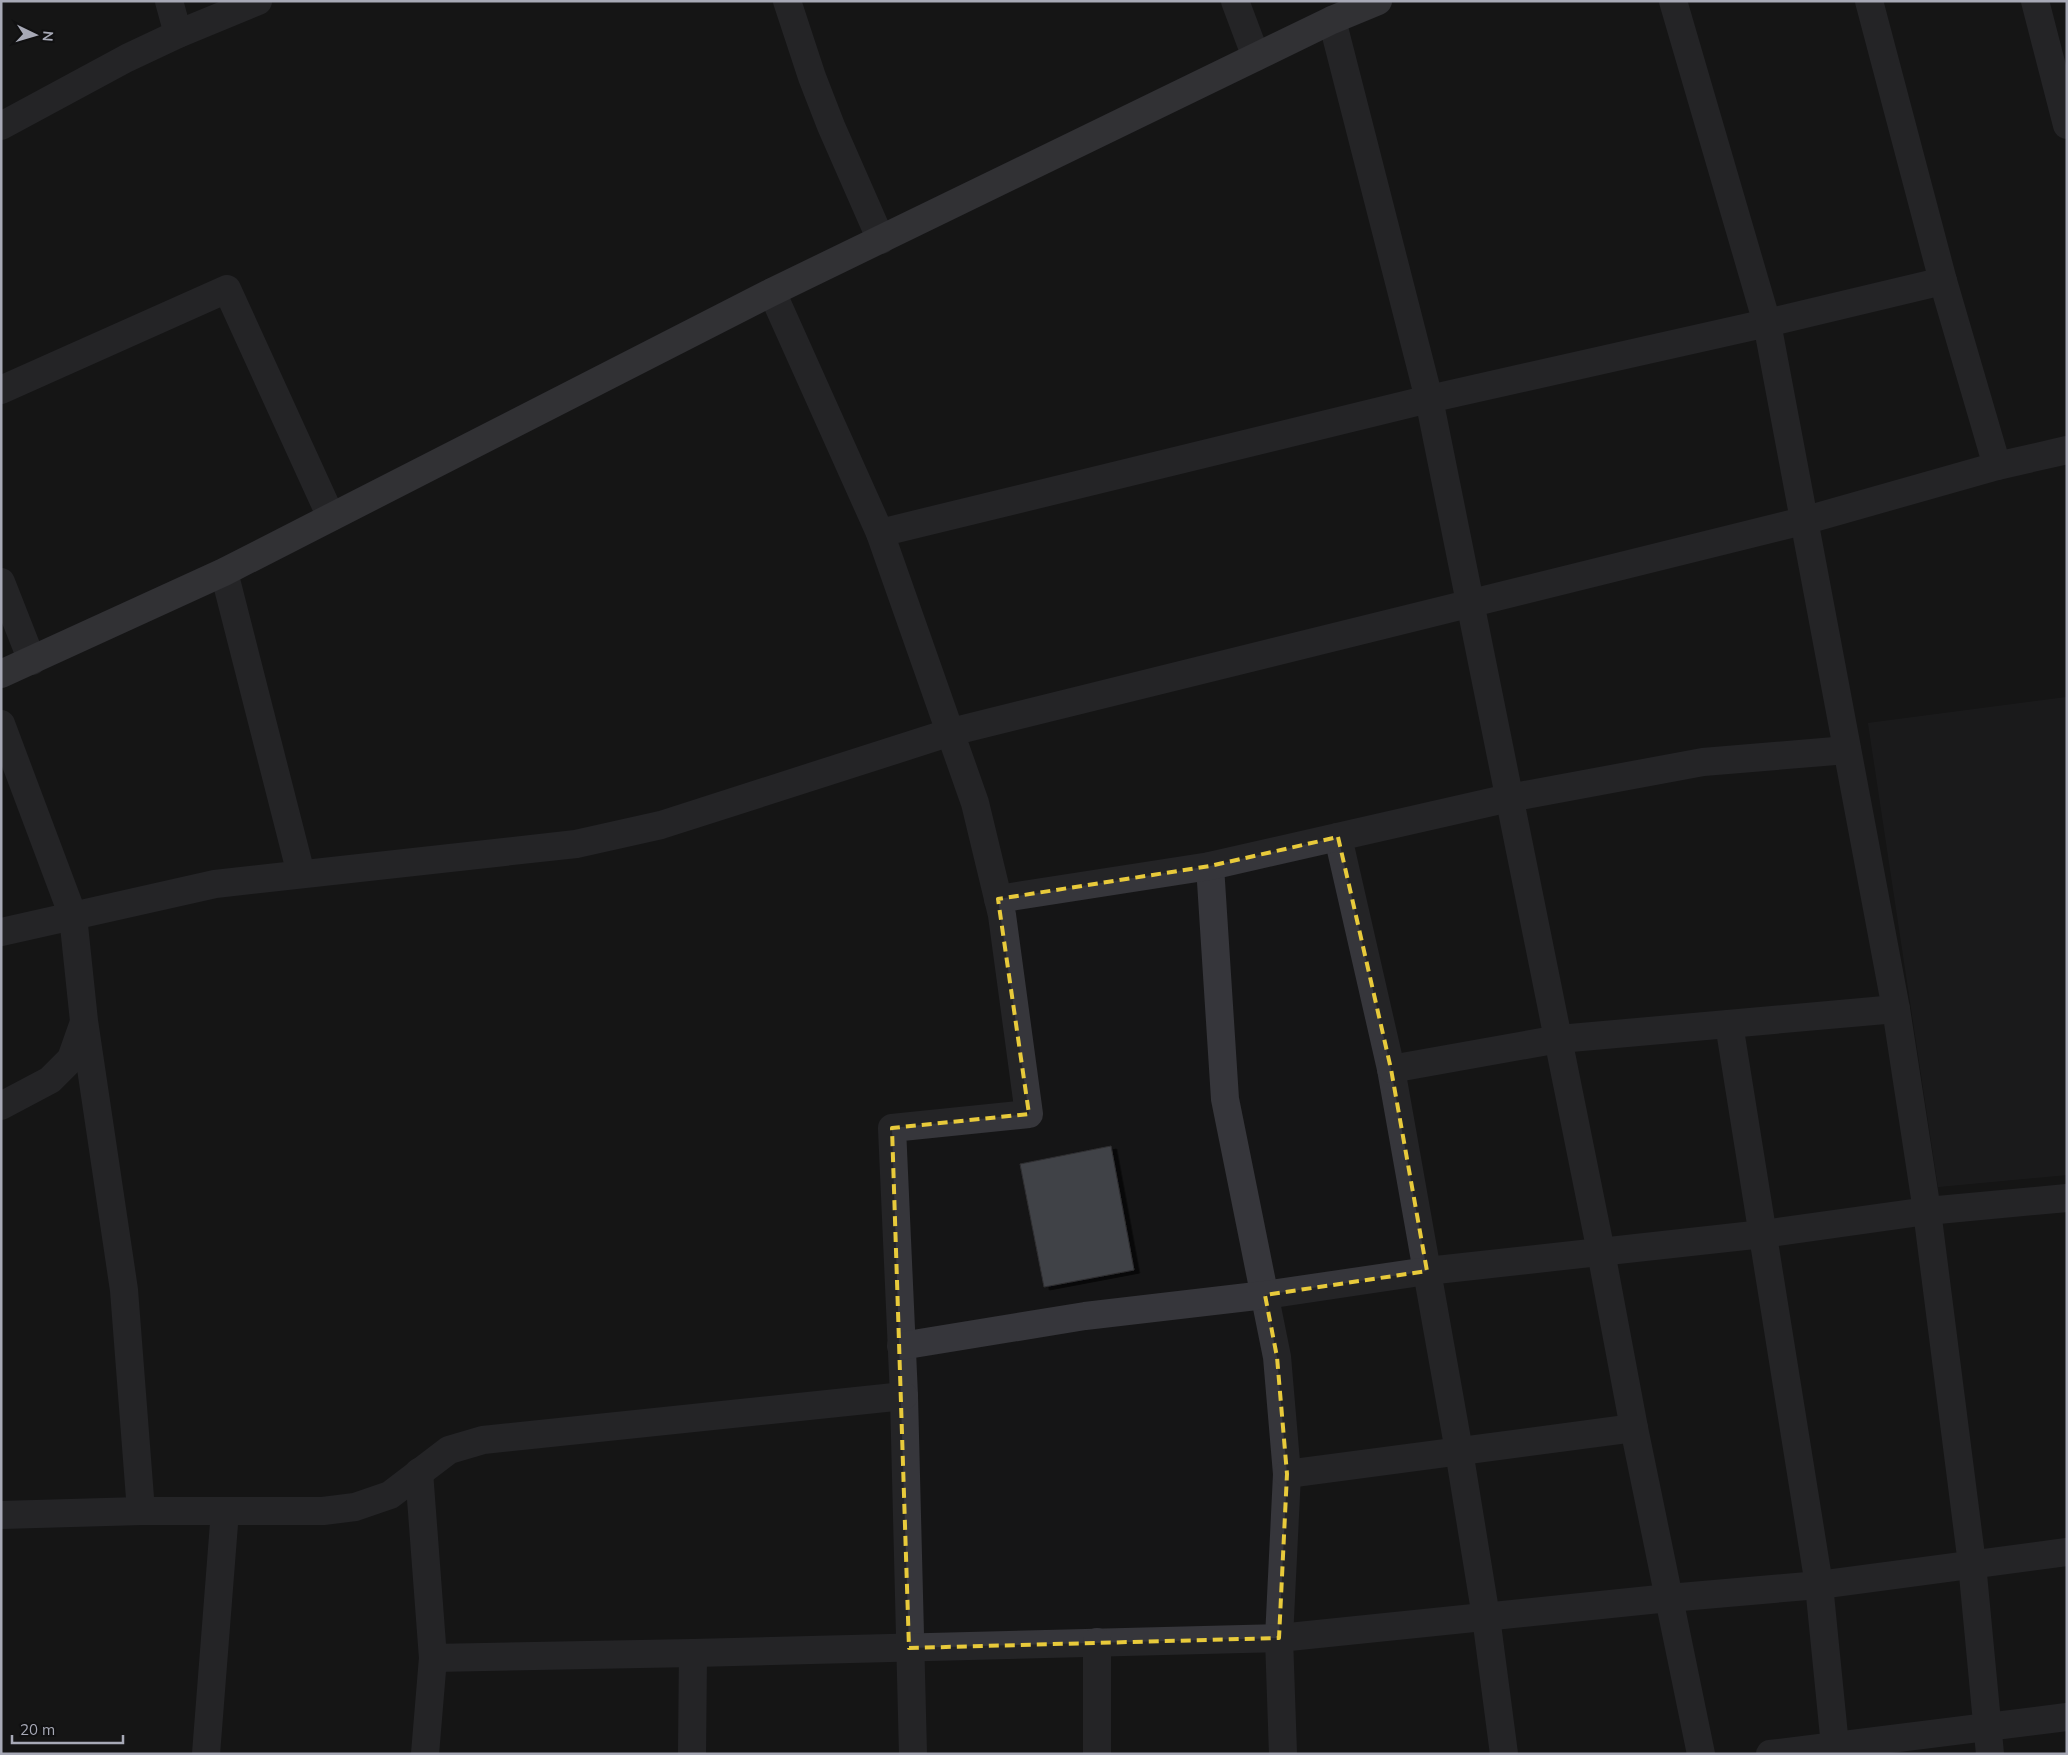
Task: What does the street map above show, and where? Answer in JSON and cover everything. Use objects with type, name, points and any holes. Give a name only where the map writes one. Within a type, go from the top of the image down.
[{"type":"main road","points":[[1,674],[224,572],[772,292],[1332,20],[1378,1]]},
{"type":"street","points":[[169,1],[178,34]]},
{"type":"street","points":[[1,126],[127,58],[178,34],[258,1]]},
{"type":"street","points":[[787,1],[812,77],[831,126],[881,240]]},
{"type":"street","points":[[1235,1],[1256,57]]},
{"type":"street","points":[[1673,1],[1767,323],[1896,1009],[1927,1211],[1972,1564],[1989,1741]]},
{"type":"street","points":[[1869,1],[1943,281],[1997,466]]},
{"type":"street","points":[[2035,1],[2067,125]]},
{"type":"street","points":[[1332,20],[1429,399],[1601,1252],[1634,1428],[1701,1754]]},
{"type":"street","points":[[880,533],[1429,399],[1767,323],[1943,281]]},
{"type":"street","points":[[1,390],[227,289],[331,517]]},
{"type":"street","points":[[772,292],[880,533],[975,803],[998,899],[1029,1114],[892,1128],[904,1396],[909,1648],[914,1754]]},
{"type":"street","points":[[1,932],[215,884],[576,844],[620,835],[661,824],[951,732],[1803,521],[1997,466],[2067,450]]},
{"type":"street","points":[[224,572],[301,874]]},
{"type":"street","points":[[1,582],[32,661]]},
{"type":"street","points":[[1,724],[73,916],[84,1021],[124,1290],[141,1511]]},
{"type":"street","points":[[998,899],[1210,866],[1509,798],[1703,762],[1847,750]]},
{"type":"street","points":[[1338,837],[1391,1068],[1459,1451],[1486,1617],[1504,1754]]},
{"type":"street","points":[[1210,866],[1225,1099],[1277,1357],[1287,1474],[1279,1638],[1283,1754]]},
{"type":"street","points":[[1391,1068],[1558,1039],[1896,1009]]},
{"type":"street","points":[[1,1106],[50,1080],[71,1059],[84,1021]]},
{"type":"street","points":[[1729,1024],[1819,1585],[1835,1746]]},
{"type":"street","points":[[901,1346],[1085,1316],[1265,1295],[1427,1272],[1763,1234],[1927,1211],[2067,1198]]},
{"type":"street","points":[[1,1515],[141,1511],[323,1511],[355,1507],[390,1495],[449,1450],[483,1440],[904,1396]]},
{"type":"street","points":[[1287,1474],[1634,1428]]},
{"type":"street","points":[[419,1472],[433,1658],[425,1754]]},
{"type":"street","points":[[206,1754],[225,1511]]},
{"type":"street","points":[[433,1658],[1279,1638],[1669,1598],[1819,1585],[2067,1552]]},
{"type":"street","points":[[1097,1642],[1097,1754]]},
{"type":"street","points":[[692,1754],[693,1653]]},
{"type":"street","points":[[1770,1754],[1835,1746],[1989,1741],[2067,1717]]},
{"type":"highlighted area","points":[[1338,837],[1391,1069],[1427,1271],[1265,1295],[1277,1357],[1287,1474],[1279,1638],[909,1648],[892,1128],[1029,1114],[998,899],[1210,866]]},
{"type":"shaded area","points":[[2067,697],[2067,1175],[1938,1187],[1868,723]]},
{"type":"building","points":[[1111,1146],[1134,1270],[1044,1287],[1020,1164]]}]
